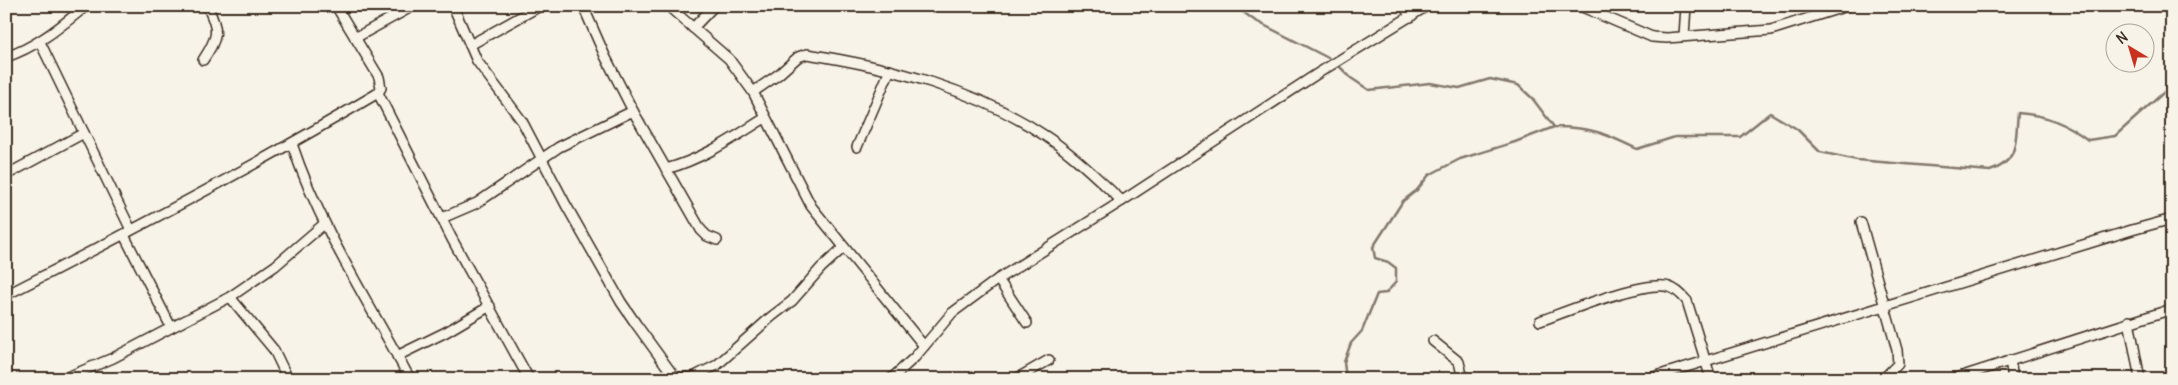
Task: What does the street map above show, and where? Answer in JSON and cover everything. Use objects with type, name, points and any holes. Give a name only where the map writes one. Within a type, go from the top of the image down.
[{"type":"street","points":[[6,57],[40,42],[86,6]]},
{"type":"street","points":[[203,60],[214,43],[217,29],[207,6]]},
{"type":"street","points":[[6,295],[127,233],[292,144],[378,93],[381,88],[379,77],[336,6]]},
{"type":"street","points":[[355,38],[413,6]]},
{"type":"street","points":[[453,6],[477,61],[522,121],[566,205],[621,302],[676,378],[693,377],[717,365],[792,301],[821,268],[844,247]]},
{"type":"street","points":[[470,45],[540,6]]},
{"type":"street","points":[[583,6],[605,56],[633,111],[666,169],[701,230],[707,236],[717,240]]},
{"type":"street","points":[[668,6],[729,59],[753,92],[811,206],[924,346]]},
{"type":"street","points":[[693,28],[714,6]]},
{"type":"street","points":[[1404,6],[1411,17]]},
{"type":"street","points":[[891,379],[924,346],[952,313],[998,279],[1320,72],[1427,6]]},
{"type":"street","points":[[1580,6],[1652,37],[1771,30],[1847,6]]},
{"type":"street","points":[[1684,36],[1686,6]]},
{"type":"street","points":[[40,42],[84,133],[127,233],[171,327]]},
{"type":"street","points":[[753,92],[780,74],[798,57],[807,54],[910,74],[972,97],[1047,136],[1080,162],[1122,201]]},
{"type":"street","points":[[857,146],[890,70]]},
{"type":"street","points":[[378,93],[452,239],[529,379]]},
{"type":"street","points":[[442,218],[477,203],[559,147],[633,111]]},
{"type":"street","points":[[666,169],[690,162],[708,153],[765,118]]},
{"type":"street","points":[[6,175],[84,133]]},
{"type":"street","points":[[292,144],[304,180],[324,224],[410,379]]},
{"type":"street","points":[[1647,379],[2172,219]]},
{"type":"street","points":[[1861,222],[1897,350],[1898,364],[1886,376],[1880,379]]},
{"type":"street","points":[[63,379],[113,358],[230,297],[276,266],[324,224]]},
{"type":"street","points":[[998,279],[1027,323]]},
{"type":"street","points":[[1540,321],[1618,294],[1658,285],[1670,287],[1687,300],[1712,379]]},
{"type":"street","points":[[230,297],[274,350],[285,377]]},
{"type":"street","points":[[397,356],[446,332],[490,306]]},
{"type":"street","points":[[1953,379],[2129,321],[2172,309]]},
{"type":"street","points":[[2129,321],[2140,379]]},
{"type":"street","points":[[1433,341],[1459,362],[1463,379]]},
{"type":"street","points":[[1016,379],[1049,360]]},
{"type":"street","points":[[2010,360],[2013,379]]},
{"type":"waterway","points":[[1235,6],[1254,20],[1334,61]]},
{"type":"waterway","points":[[1338,65],[1351,78],[1369,90],[1430,83],[1459,88],[1490,79],[1518,85],[1532,98],[1554,127],[1578,128],[1597,132],[1637,149],[1675,137],[1740,137],[1770,113],[1797,129],[1820,152],[1857,160],[1990,171],[2007,162],[2011,155],[2016,141],[2018,113],[2055,121],[2072,129],[2088,140],[2115,136],[2172,85]]},
{"type":"waterway","points":[[1346,379],[1344,362],[1351,343],[1362,331],[1377,294],[1386,293],[1396,282],[1396,268],[1388,262],[1375,258],[1373,247],[1403,201],[1417,190],[1429,175],[1460,159],[1515,142],[1554,127]]}]
